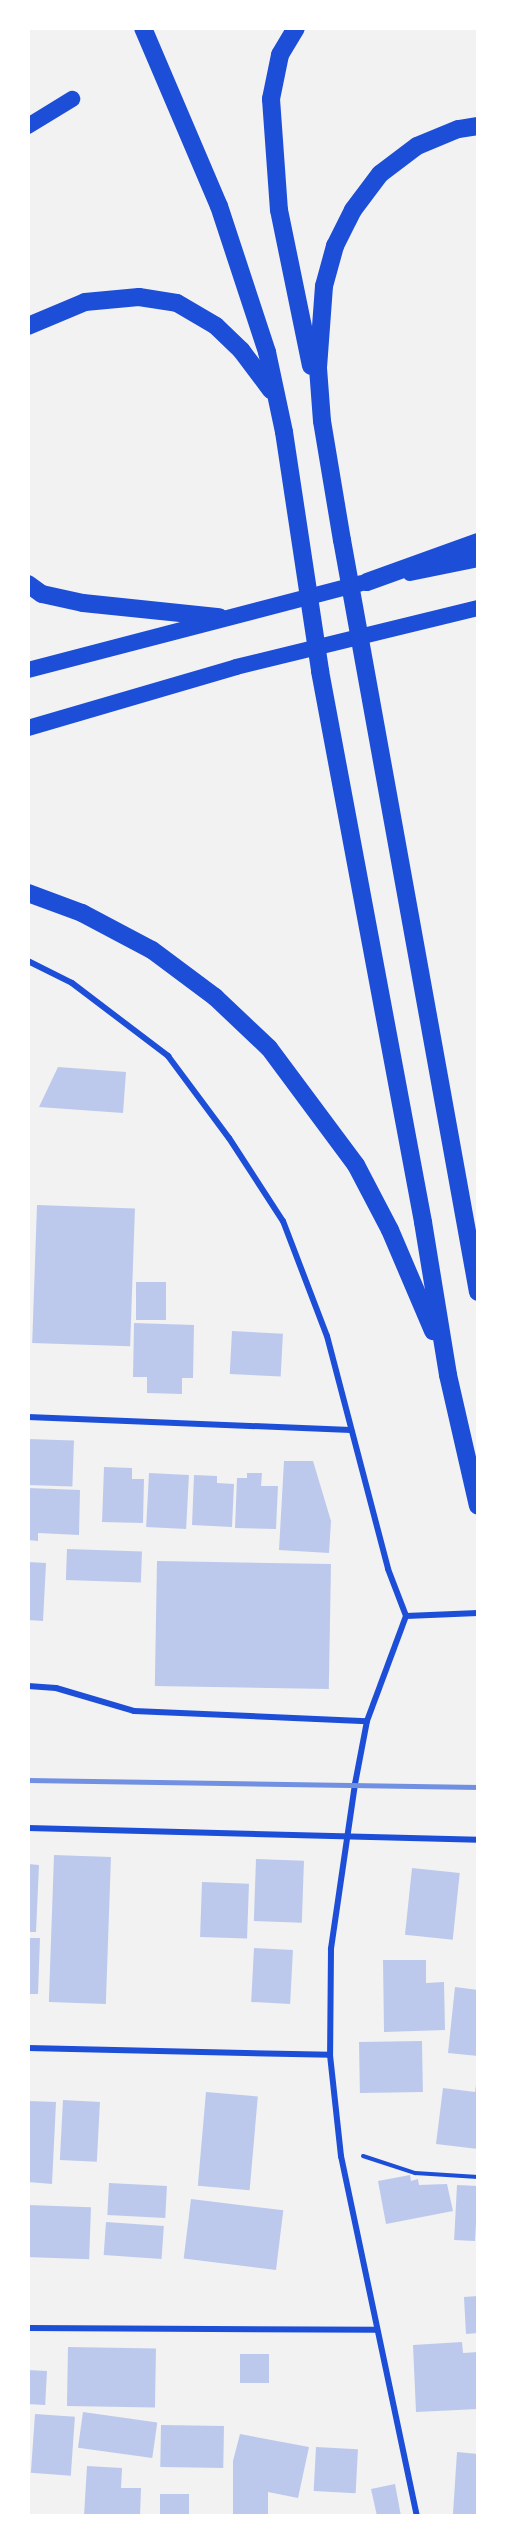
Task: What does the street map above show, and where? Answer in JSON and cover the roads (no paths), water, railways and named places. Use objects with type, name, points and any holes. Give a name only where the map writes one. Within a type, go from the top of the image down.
[{"type":"highway","points":[[143,28],[219,206],[248,286],[284,432],[320,670],[423,1222],[448,1375],[477,1506]]},
{"type":"highway","points":[[296,28],[280,55],[271,99],[279,210],[322,421],[477,1292]]},
{"type":"highway","points":[[28,126],[72,99]]},
{"type":"highway","points":[[322,421],[319,339],[324,286],[335,246],[353,210],[380,174],[417,146],[458,129],[477,126]]},
{"type":"highway","points":[[28,326],[85,302],[139,297],[177,303],[216,326],[269,382],[284,432]]},
{"type":"highway","points":[[367,582],[477,542]]},
{"type":"highway","points":[[28,670],[219,617],[477,559]]},
{"type":"highway","points":[[28,584],[42,594],[82,603],[219,617]]},
{"type":"highway","points":[[28,728],[236,667],[477,608]]},
{"type":"highway","points":[[28,893],[82,913],[152,950],[215,997],[269,1048],[356,1165],[421,1299],[448,1375]]},
{"type":"street","points":[[28,961],[72,983],[168,1056],[229,1138],[283,1221],[327,1336],[388,1569],[406,1616],[367,1722],[346,1836],[331,1949],[330,2055],[340,2147],[417,2516]]},
{"type":"street","points":[[28,1417],[351,1430]]},
{"type":"street","points":[[406,1616],[477,1613]]},
{"type":"street","points":[[28,1686],[56,1688],[134,1711],[367,1722]]},
{"type":"street","points":[[28,1828],[477,1840]]},
{"type":"street","points":[[28,2048],[330,2055]]},
{"type":"street","points":[[28,2328],[377,2330]]},
{"type":"railway","points":[[28,1780],[478,1787]]}]
